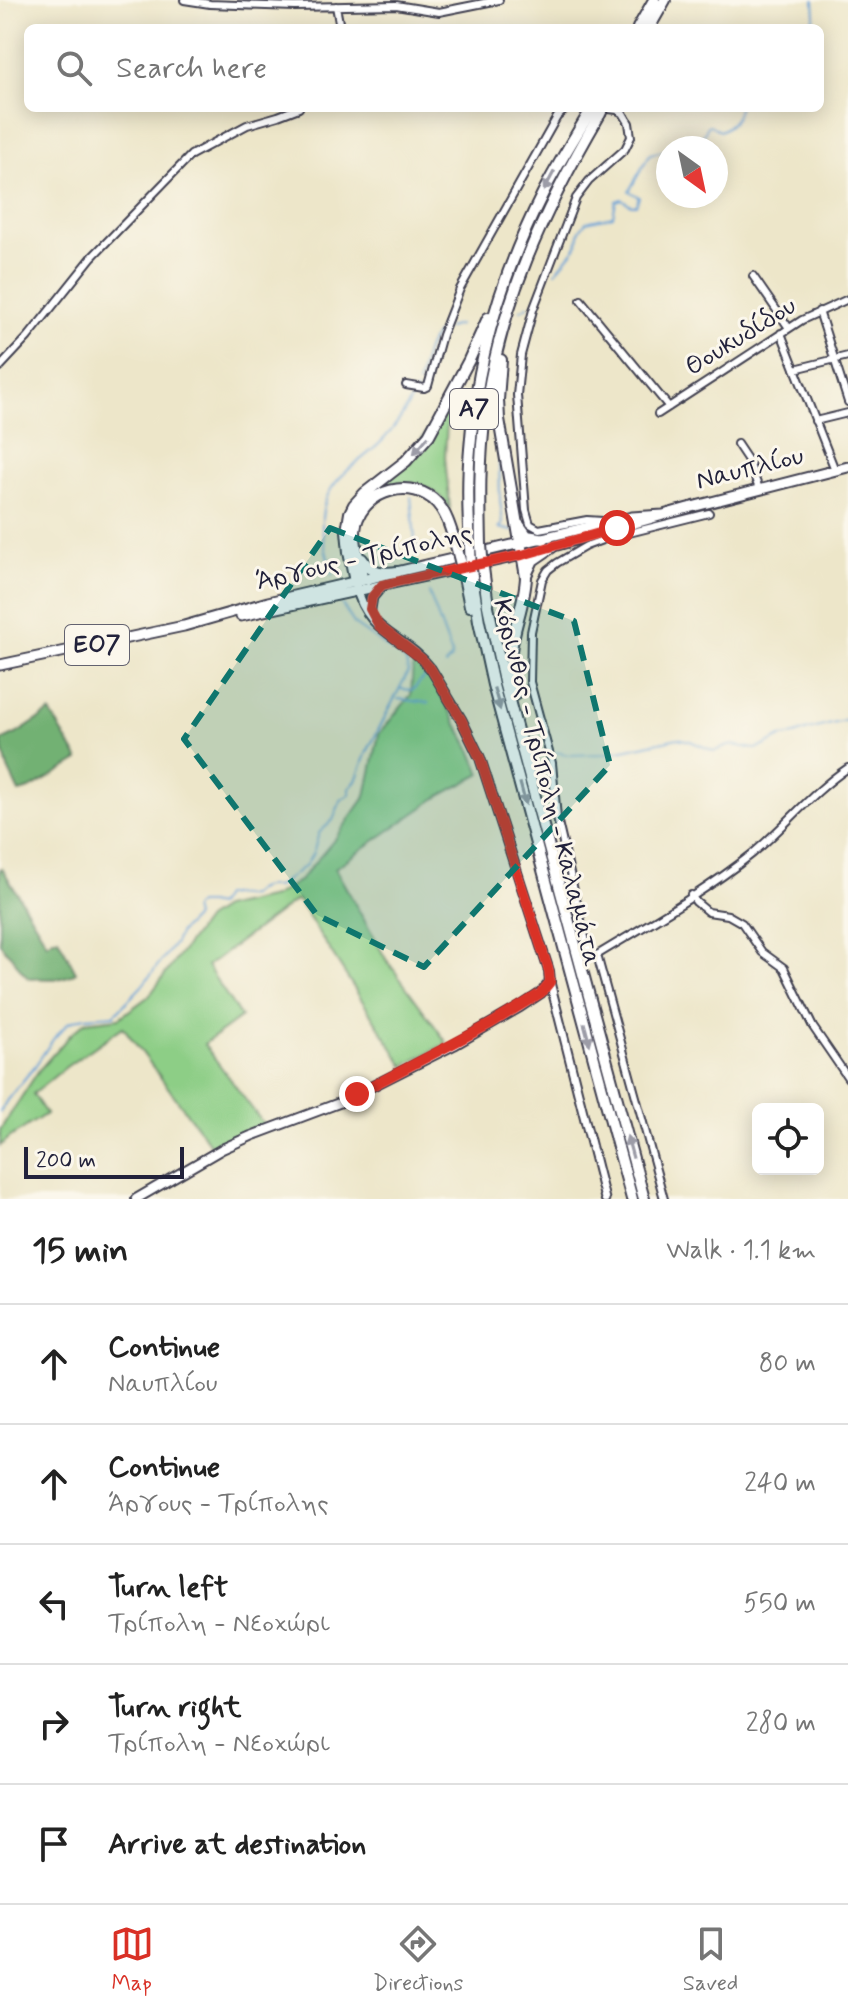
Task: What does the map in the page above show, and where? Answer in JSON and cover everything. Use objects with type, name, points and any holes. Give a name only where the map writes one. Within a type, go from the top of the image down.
[{"type":"highway","points":[[640,24],[654,0]]},
{"type":"highway","points":[[651,24],[665,0]]},
{"type":"highway","name":"Κόρινθος - Τρίπολη - Καλαμάτα","points":[[475,546],[468,476],[475,403],[489,334],[506,276],[542,195],[595,112]]},
{"type":"highway","name":"Κόρινθος - Τρίπολη - Καλαμάτα","points":[[595,112],[517,280],[507,314],[490,383],[483,429],[472,570],[493,685],[632,1199]]},
{"type":"highway","points":[[360,585],[349,552],[347,531],[350,513],[365,493],[406,461],[429,435],[479,339],[506,276]]},
{"type":"highway","points":[[507,314],[498,400],[526,577],[510,661],[520,740]]},
{"type":"highway","points":[[360,585],[355,532],[357,520],[363,509],[379,495],[402,489],[424,493],[438,504],[457,549],[472,570]]},
{"type":"highway","points":[[516,520],[527,536],[548,543],[533,560],[526,577]]},
{"type":"highway","points":[[359,554],[375,572],[398,572]]},
{"type":"highway","name":"Κόρινθος - Τρίπολη - Καλαμάτα","points":[[472,570],[495,641],[644,1199]]},
{"type":"main road","name":"Ναυπλίου","points":[[548,543],[848,467]]},
{"type":"main road","name":"Ναυπλίου","points":[[548,543],[639,516],[663,515]]},
{"type":"main road","name":"Άργους - Τρίπολης","points":[[0,665],[194,624],[268,602],[360,585],[398,572],[548,543]]},
{"type":"main road","name":"Άργους - Τρίπολης","points":[[360,585],[382,585],[521,549]]},
{"type":"main road","points":[[360,585],[379,626]]},
{"type":"main road","points":[[136,1199],[222,1149],[339,1103],[454,1045],[520,1007],[541,993],[550,982],[497,808],[473,741],[427,664],[367,614],[359,599],[360,585]]},
{"type":"main road","points":[[370,609],[372,597],[382,585]]},
{"type":"street","points":[[184,0],[295,7],[396,5],[439,12],[499,0]]},
{"type":"street","points":[[336,6],[339,24]]},
{"type":"street","points":[[0,367],[92,257],[191,155],[247,125],[288,112]]},
{"type":"street","points":[[410,385],[428,386],[442,335],[460,289],[563,112]]},
{"type":"street","points":[[611,523],[587,520],[539,529],[530,524],[526,510],[517,409],[521,355],[533,310],[573,206],[589,181],[625,149],[631,137],[629,123],[621,112]]},
{"type":"street","points":[[753,276],[789,328]]},
{"type":"street","name":"Θουκυδίδου","points":[[658,414],[789,328],[848,299]]},
{"type":"street","points":[[581,300],[669,407]]},
{"type":"street","points":[[819,311],[848,402]]},
{"type":"street","points":[[781,333],[835,470]]},
{"type":"street","points":[[795,369],[848,356]]},
{"type":"street","points":[[815,421],[848,413]]},
{"type":"street","points":[[737,444],[749,462],[759,489]]},
{"type":"street","points":[[597,955],[591,953],[587,946],[557,818],[552,763],[530,682],[531,632],[542,580],[557,563],[586,546],[709,513]]},
{"type":"street","points":[[597,955],[754,852],[828,782],[848,768]]},
{"type":"street","points":[[691,895],[708,912],[728,915],[742,923],[762,952],[784,968],[813,1027],[848,1078]]},
{"type":"street","points":[[597,955],[664,1199]]},
{"type":"street","points":[[550,982],[605,1199]]},
{"type":"highlighted area","points":[[330,528],[574,621],[610,765],[424,967],[317,915],[184,739]]},
{"type":"green space","points":[[542,208],[513,278],[499,324],[483,393],[477,452],[475,511],[491,642],[508,716],[481,603],[473,520],[473,479],[481,397],[499,315],[518,260]]},
{"type":"green space","points":[[448,404],[445,457],[450,509],[429,489],[402,482],[382,487],[357,507],[398,470]]},
{"type":"green space","points":[[413,663],[427,670],[481,774],[438,797],[335,868],[386,959],[447,1043],[404,1066],[297,899],[207,966],[241,1017],[204,1044],[265,1126],[213,1148],[123,1027],[33,1094],[46,1114],[0,1146],[0,1130],[39,1070],[70,1035],[85,1022],[119,1018],[149,996],[206,919],[223,908],[273,897],[300,880],[366,796],[379,734],[411,695]]},
{"type":"green space","points":[[50,712],[79,760],[30,789],[19,792],[8,769],[1,741]]},
{"type":"green space","points":[[2,868],[47,943],[58,938],[76,972],[59,979],[30,979],[3,947],[0,942]]},
{"type":"waterway","points":[[811,24],[815,16],[814,0]]},
{"type":"waterway","points":[[702,136],[710,125],[720,131],[724,129],[738,112]]},
{"type":"waterway","points":[[556,272],[577,246],[580,230],[586,222],[613,216],[616,201],[622,199],[636,205],[639,197],[629,191],[650,154],[656,153]]},
{"type":"waterway","points":[[521,310],[528,306]]},
{"type":"waterway","points":[[448,328],[458,325]]},
{"type":"waterway","points":[[418,384],[428,346],[442,330]]},
{"type":"waterway","points":[[333,576],[322,527],[326,498],[339,479],[387,436],[416,390]]},
{"type":"waterway","points":[[499,450],[503,524],[499,528],[513,531]]},
{"type":"waterway","points":[[411,497],[419,555]]},
{"type":"waterway","points":[[416,549],[438,542]]},
{"type":"waterway","points":[[429,593],[452,655],[445,665]]},
{"type":"waterway","points":[[0,1112],[68,1023],[84,1017],[114,1015],[142,986],[180,932],[195,917],[193,909],[197,904],[217,906],[223,896],[250,896],[262,888],[277,887],[306,865],[319,833],[333,820],[341,800],[350,794],[349,789],[356,781],[366,754],[408,672],[406,662],[355,625],[341,603]]},
{"type":"waterway","points":[[401,689],[413,690],[425,676]]},
{"type":"waterway","points":[[398,699],[428,703]]},
{"type":"waterway","points":[[556,752],[569,755],[605,754],[678,738],[714,751],[732,745],[755,749],[781,737],[848,720]]},
{"type":"route","points":[[357,1094],[454,1045],[520,1007],[541,993],[550,982],[497,808],[473,741],[427,664],[379,626],[370,609],[372,597],[382,585],[522,555],[617,528]]}]
